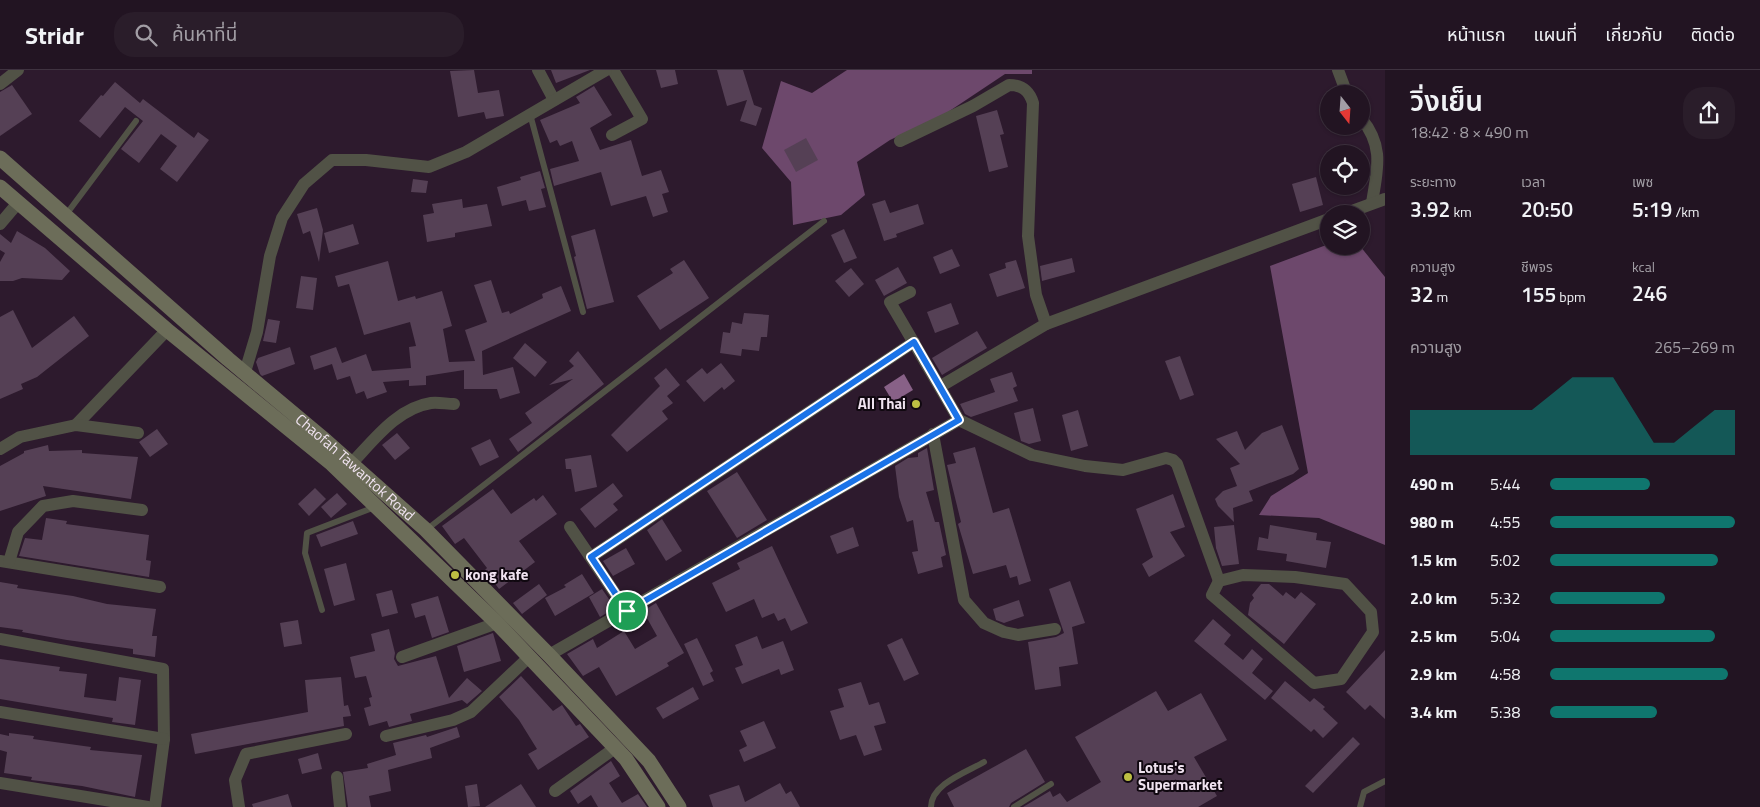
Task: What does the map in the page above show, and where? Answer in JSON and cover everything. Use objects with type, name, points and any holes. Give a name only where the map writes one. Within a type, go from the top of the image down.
[{"type":"main road","name":"Chaofah Tawantok Road","points":[[0,158],[426,530],[549,655],[648,761],[679,807]]},
{"type":"main road","name":"Chaofah Tawantok Road","points":[[0,187],[167,330],[332,464],[497,623],[616,748],[626,759],[658,807]]},
{"type":"street","points":[[0,84],[18,70]]},
{"type":"street","points":[[538,70],[554,100]]},
{"type":"street","points":[[245,372],[257,332],[270,256],[282,218],[304,184],[332,160],[366,160],[429,167],[466,152],[606,70]]},
{"type":"street","points":[[612,135],[642,119],[613,70]]},
{"type":"street","points":[[1338,70],[1344,85]]},
{"type":"street","points":[[900,141],[973,106],[1009,84],[1024,88],[1030,94],[1033,103],[1028,236],[1036,295],[1046,324]]},
{"type":"street","points":[[1370,132],[1375,140],[1378,158],[1372,203]]},
{"type":"street","points":[[1367,205],[1385,199]]},
{"type":"street","points":[[0,224],[18,204]]},
{"type":"street","points":[[941,386],[1046,324],[1320,222]]},
{"type":"street","points":[[910,292],[890,302],[941,386],[959,420],[1032,454],[1085,466],[1122,470],[1166,458],[1173,460],[1177,464],[1219,581],[1212,595],[1314,683],[1341,679],[1373,632],[1370,612],[1344,584],[1295,577],[1243,575],[1219,581]]},
{"type":"street","points":[[76,425],[167,330]]},
{"type":"street","points":[[591,557],[914,342]]},
{"type":"street","points":[[351,464],[392,421],[413,409],[430,403],[454,404]]},
{"type":"street","points":[[549,655],[760,536],[959,420]]},
{"type":"street","points":[[0,449],[20,436],[76,425],[138,433]]},
{"type":"street","points":[[933,434],[964,600],[984,623],[1004,632],[1018,635],[1055,629]]},
{"type":"street","points":[[142,510],[73,501],[43,506],[18,532],[4,562],[160,587]]},
{"type":"street","points":[[570,527],[627,611]]},
{"type":"street","points":[[402,657],[497,623]]},
{"type":"street","points":[[0,639],[163,669],[164,739],[155,807]]},
{"type":"street","points":[[386,736],[452,720],[471,712],[529,657]]},
{"type":"street","points":[[0,712],[164,739]]},
{"type":"street","points":[[239,807],[235,780],[246,754],[346,734]]},
{"type":"street","points":[[556,791],[616,748]]},
{"type":"street","points":[[337,777],[340,807]]},
{"type":"street","points":[[0,783],[148,807]]},
{"type":"lane","points":[[530,113],[583,312]]},
{"type":"lane","points":[[65,216],[136,121]]},
{"type":"lane","points":[[426,530],[824,221]]},
{"type":"lane","points":[[322,610],[305,552],[307,533],[376,506]]},
{"type":"lane","points":[[932,807],[932,799],[937,790],[984,762]]},
{"type":"lane","points":[[1360,807],[1364,792],[1385,781]]},
{"type":"lane","points":[[1014,807],[1051,784]]},
{"type":"shaded area","points":[[847,70],[1032,70],[1032,74],[1005,74],[945,114],[890,140],[857,162],[865,195],[841,215],[793,225],[791,182],[762,148],[781,81],[812,93]]},
{"type":"shaded area","points":[[1320,247],[1320,255],[1367,255],[1385,277],[1385,545],[1319,518],[1259,515],[1271,496],[1308,473],[1270,266]]},
{"type":"shaded area","points":[[904,374],[913,390],[893,402],[884,387]]},
{"type":"building","points":[[474,70],[478,93],[499,90],[504,116],[486,119],[484,112],[458,117],[450,71]]},
{"type":"building","points":[[551,70],[590,70],[556,83]]},
{"type":"building","points":[[656,70],[675,70],[678,84],[661,88]]},
{"type":"building","points":[[717,70],[743,70],[754,105],[762,108],[756,126],[740,121],[747,100],[727,106]]},
{"type":"building","points":[[115,82],[140,103],[143,99],[194,138],[198,132],[209,140],[177,182],[160,169],[177,146],[161,134],[139,163],[121,149],[143,121],[125,107],[100,138],[79,121]]},
{"type":"building","points":[[12,85],[32,114],[0,136],[0,92]]},
{"type":"building","points":[[594,86],[612,115],[590,128],[600,150],[631,140],[642,176],[661,170],[669,192],[662,194],[668,212],[653,217],[646,196],[611,206],[601,172],[554,186],[550,169],[579,161],[572,141],[560,146],[557,140],[550,143],[540,120],[580,103],[576,97]]},
{"type":"building","points":[[997,110],[1004,134],[1000,135],[1008,167],[989,172],[976,116]]},
{"type":"building","points":[[806,138],[818,160],[796,172],[784,150]]},
{"type":"building","points":[[540,171],[545,188],[541,189],[546,207],[529,211],[526,200],[502,206],[497,187],[521,180],[520,177]]},
{"type":"building","points":[[1316,177],[1323,205],[1300,212],[1292,184]]},
{"type":"building","points":[[413,179],[428,181],[426,193],[411,192]]},
{"type":"building","points":[[462,199],[463,208],[487,204],[492,226],[455,233],[455,237],[427,242],[423,215],[434,213],[432,204]]},
{"type":"building","points":[[885,200],[890,213],[918,204],[924,224],[896,234],[897,237],[884,241],[872,204]]},
{"type":"building","points":[[317,208],[323,230],[319,262],[310,231],[303,234],[297,214]]},
{"type":"building","points":[[353,224],[359,244],[329,253],[324,233]]},
{"type":"building","points":[[595,229],[614,302],[587,309],[574,257],[576,256],[571,236]]},
{"type":"building","points":[[844,229],[857,258],[844,263],[831,235]]},
{"type":"building","points":[[17,231],[45,248],[70,271],[62,280],[22,278],[13,281],[0,281],[0,262],[5,253],[0,250],[0,234],[11,243]]},
{"type":"building","points":[[952,249],[960,266],[940,274],[933,257]]},
{"type":"building","points":[[1072,258],[1075,272],[1042,281],[1040,266]]},
{"type":"building","points":[[684,260],[709,298],[660,330],[637,296],[673,273],[670,269]]},
{"type":"building","points":[[1016,260],[1025,288],[997,297],[989,274],[1006,268],[1005,263]]},
{"type":"building","points":[[388,261],[398,301],[415,296],[416,299],[442,291],[452,326],[443,329],[449,362],[475,361],[465,330],[487,322],[474,285],[491,280],[502,313],[509,311],[510,314],[543,298],[542,294],[561,286],[571,311],[482,351],[483,375],[513,367],[520,393],[500,399],[497,389],[464,389],[464,370],[426,376],[426,385],[409,386],[409,380],[383,382],[387,392],[367,399],[364,391],[356,394],[350,376],[337,380],[332,364],[314,370],[310,356],[336,347],[342,363],[366,354],[372,371],[411,368],[409,347],[416,346],[410,322],[364,335],[349,284],[338,287],[335,276]]},
{"type":"building","points":[[898,267],[907,283],[884,296],[875,280]]},
{"type":"building","points":[[851,268],[864,284],[849,297],[835,281]]},
{"type":"building","points":[[301,276],[317,278],[313,310],[296,308]]},
{"type":"building","points":[[951,303],[959,324],[935,333],[927,312]]},
{"type":"building","points":[[13,310],[32,348],[74,316],[89,336],[37,377],[21,384],[23,389],[0,399],[0,317]]},
{"type":"building","points":[[744,313],[769,315],[767,337],[761,337],[759,351],[742,349],[741,356],[720,353],[723,332],[730,333],[732,322],[742,324]]},
{"type":"building","points":[[268,319],[280,321],[276,343],[263,341]]},
{"type":"building","points":[[977,331],[987,348],[942,375],[932,358]]},
{"type":"building","points":[[525,343],[547,362],[535,377],[513,358]]},
{"type":"building","points":[[290,347],[295,364],[262,376],[260,374],[256,362],[258,358]]},
{"type":"building","points":[[578,351],[604,384],[518,452],[509,439],[532,423],[525,413],[573,379],[549,385],[574,366],[569,361]]},
{"type":"building","points":[[1180,356],[1194,395],[1180,400],[1165,361]]},
{"type":"building","points":[[721,363],[735,381],[724,390],[722,387],[704,402],[686,381],[702,368],[707,374]]},
{"type":"building","points":[[666,368],[680,385],[667,396],[673,403],[662,411],[668,419],[627,452],[611,435],[660,386],[654,378]]},
{"type":"building","points":[[1012,372],[1017,386],[1013,388],[1018,401],[971,417],[965,414],[960,404],[995,392],[990,379]]},
{"type":"building","points":[[1033,408],[1041,441],[1029,444],[1021,441],[1014,413]]},
{"type":"building","points":[[1078,410],[1088,446],[1071,451],[1062,415]]},
{"type":"building","points":[[1282,425],[1299,469],[1293,474],[1249,491],[1253,501],[1233,508],[1234,522],[1218,506],[1215,499],[1223,491],[1237,486],[1230,468],[1240,464],[1216,439],[1237,431],[1245,450],[1262,433]]},
{"type":"building","points":[[157,429],[168,444],[150,457],[139,442]]},
{"type":"building","points":[[397,433],[410,448],[395,460],[382,445]]},
{"type":"building","points":[[490,439],[499,457],[480,466],[471,448]]},
{"type":"building","points":[[48,445],[49,451],[82,450],[82,453],[138,457],[131,499],[43,486],[46,496],[0,511],[0,466],[24,453],[24,451]]},
{"type":"building","points":[[975,447],[993,513],[1009,508],[1031,581],[1019,585],[1017,576],[1010,578],[1006,565],[973,574],[958,524],[961,522],[947,465],[956,463],[953,453]]},
{"type":"building","points":[[927,448],[934,490],[926,492],[935,522],[939,522],[946,555],[941,557],[943,567],[918,574],[912,552],[918,551],[913,520],[907,522],[899,497],[895,466],[908,458],[918,457],[918,453]]},
{"type":"building","points":[[591,455],[597,487],[575,492],[571,469],[566,469],[565,459]]},
{"type":"building","points":[[737,472],[767,520],[737,538],[707,491]]},
{"type":"building","points":[[613,483],[623,496],[613,504],[618,510],[595,528],[580,509]]},
{"type":"building","points":[[315,488],[326,499],[309,516],[298,504]]},
{"type":"building","points":[[493,489],[511,514],[534,498],[536,501],[543,495],[557,514],[519,541],[535,562],[499,589],[485,570],[487,568],[464,538],[455,544],[442,526]]},
{"type":"building","points":[[337,493],[347,504],[331,518],[321,507]]},
{"type":"building","points":[[1173,494],[1185,527],[1170,532],[1185,556],[1149,577],[1142,564],[1153,557],[1136,509]]},
{"type":"building","points":[[46,518],[67,521],[66,524],[149,535],[146,560],[151,561],[149,577],[19,556],[25,538],[42,540]]},
{"type":"building","points":[[662,519],[682,551],[666,561],[647,530]]},
{"type":"building","points":[[353,521],[358,534],[321,547],[316,535]]},
{"type":"building","points":[[1234,525],[1239,564],[1222,566],[1216,548],[1214,527]]},
{"type":"building","points":[[1270,525],[1317,533],[1316,540],[1331,542],[1326,568],[1286,561],[1287,554],[1257,550],[1259,537],[1268,539]]},
{"type":"building","points":[[853,527],[859,546],[837,554],[830,536]]},
{"type":"building","points":[[772,546],[808,623],[791,631],[785,618],[778,621],[774,613],[762,618],[754,599],[726,612],[712,583],[740,569],[737,563]]},
{"type":"building","points":[[626,548],[635,564],[613,576],[603,561]]},
{"type":"building","points":[[346,563],[355,600],[334,606],[324,569]]},
{"type":"building","points":[[582,574],[594,593],[555,616],[545,598],[566,587],[564,585]]},
{"type":"building","points":[[1070,581],[1085,623],[1072,627],[1078,664],[1059,667],[1061,686],[1035,690],[1028,642],[1056,637],[1064,633],[1049,589]]},
{"type":"building","points":[[0,582],[18,585],[17,588],[73,596],[107,604],[156,609],[152,636],[157,636],[155,657],[133,654],[133,649],[67,640],[0,627]]},
{"type":"building","points":[[539,584],[547,595],[522,614],[513,603]]},
{"type":"building","points":[[1261,584],[1269,584],[1283,596],[1286,592],[1295,599],[1301,592],[1316,604],[1284,644],[1248,615],[1250,603],[1254,598],[1252,595]]},
{"type":"building","points":[[602,589],[615,608],[600,617],[589,597]]},
{"type":"building","points":[[392,590],[398,613],[382,617],[376,594]]},
{"type":"building","points":[[438,596],[449,632],[432,638],[425,615],[415,618],[411,604]]},
{"type":"building","points":[[1019,600],[1024,616],[1004,623],[996,620],[993,609]]},
{"type":"building","points":[[656,603],[684,653],[667,663],[669,666],[616,696],[599,667],[583,676],[567,654],[593,639],[597,648],[624,631],[635,649],[657,636],[643,611]]},
{"type":"building","points":[[1213,619],[1231,635],[1224,644],[1243,660],[1252,649],[1263,659],[1252,673],[1273,691],[1265,700],[1194,641]]},
{"type":"building","points":[[298,620],[302,644],[284,647],[280,623]]},
{"type":"building","points":[[389,629],[395,653],[394,659],[398,666],[436,656],[449,698],[467,678],[482,691],[467,704],[462,700],[410,714],[412,721],[389,727],[387,721],[369,726],[364,708],[371,706],[369,698],[372,697],[366,676],[355,678],[350,657],[375,651],[371,634]]},
{"type":"building","points":[[493,633],[501,661],[464,672],[457,646]]},
{"type":"building","points":[[757,636],[762,649],[783,641],[794,670],[781,675],[779,669],[742,684],[735,668],[743,665],[735,645]]},
{"type":"building","points":[[697,638],[713,671],[710,673],[714,681],[703,686],[684,644]]},
{"type":"building","points":[[902,638],[919,674],[904,681],[887,645]]},
{"type":"building","points":[[1385,650],[1385,719],[1370,705],[1365,710],[1346,692]]},
{"type":"building","points":[[0,659],[60,667],[59,671],[87,674],[84,697],[116,701],[119,677],[141,680],[135,725],[112,722],[113,718],[0,699]]},
{"type":"building","points":[[521,676],[553,711],[562,705],[576,726],[580,724],[589,737],[538,770],[528,754],[537,749],[519,720],[499,697]]},
{"type":"building","points":[[341,677],[344,706],[348,705],[351,716],[343,717],[344,726],[195,754],[191,734],[308,712],[305,680]]},
{"type":"building","points":[[1285,681],[1310,702],[1314,698],[1325,707],[1323,709],[1338,723],[1323,738],[1314,729],[1311,732],[1271,698]]},
{"type":"building","points":[[861,682],[869,705],[879,702],[886,723],[874,726],[882,750],[864,756],[856,735],[840,740],[830,711],[844,707],[838,689]]},
{"type":"building","points":[[693,687],[699,699],[663,719],[656,708]]},
{"type":"building","points":[[1156,691],[1168,711],[1201,693],[1227,740],[1194,757],[1217,796],[1198,807],[1023,807],[1050,791],[1053,797],[1060,793],[1067,802],[1101,782],[1075,737]]},
{"type":"building","points":[[764,721],[776,748],[744,762],[739,750],[747,746],[740,731]]},
{"type":"building","points":[[457,727],[460,737],[430,748],[432,758],[388,770],[391,791],[369,796],[371,807],[348,807],[343,772],[368,768],[367,764],[396,755],[393,743],[426,735],[427,737]]},
{"type":"building","points":[[9,733],[34,736],[33,739],[91,747],[90,750],[142,755],[135,797],[82,786],[31,780],[32,777],[4,773],[7,752],[0,750],[0,734],[9,736]]},
{"type":"building","points":[[1353,737],[1360,744],[1313,793],[1305,786]]},
{"type":"building","points":[[1026,749],[1045,782],[1011,803],[1009,807],[954,807],[947,793]]},
{"type":"building","points":[[318,753],[322,769],[302,774],[298,759]]},
{"type":"building","points":[[611,761],[620,776],[609,783],[622,803],[638,794],[647,807],[598,807],[591,795],[578,804],[570,791]]},
{"type":"building","points":[[780,783],[786,794],[791,791],[800,807],[713,807],[709,795],[739,785],[745,802]]},
{"type":"building","points":[[477,784],[480,806],[468,807],[465,786]]},
{"type":"building","points":[[521,784],[536,807],[485,807]]},
{"type":"building","points":[[288,794],[292,807],[253,807],[252,804]]},
{"type":"place","name":"All Thai","points":[[916,404]]},
{"type":"place","name":"kong kafe","points":[[455,575]]},
{"type":"place","name":"Lotus's Supermarket","points":[[1128,777]]},
{"type":"route","points":[[914,342],[959,420],[627,611],[591,557],[914,342]]}]
